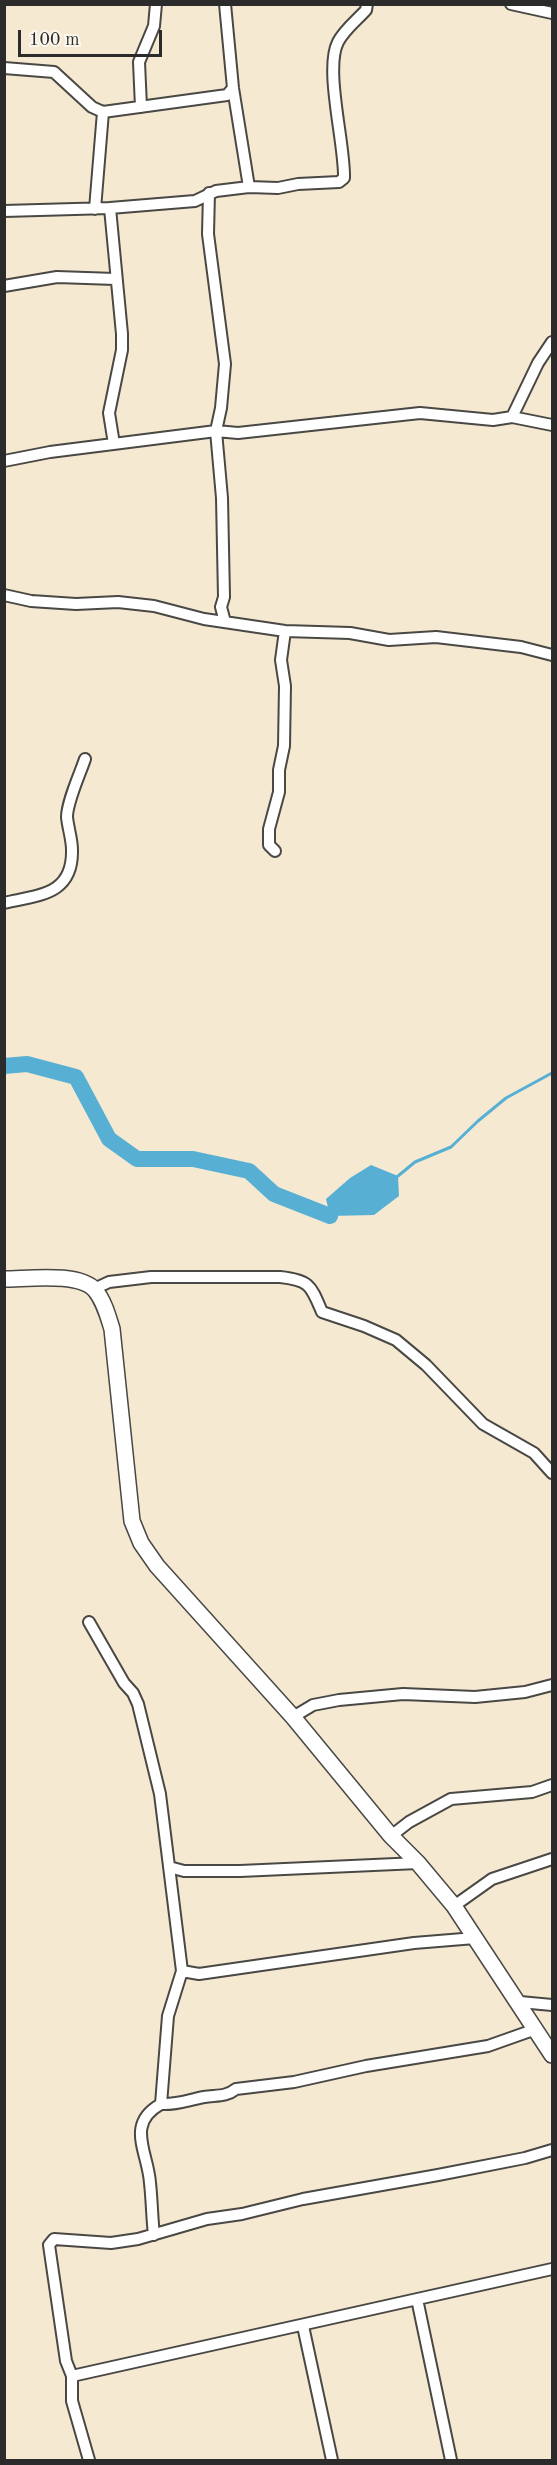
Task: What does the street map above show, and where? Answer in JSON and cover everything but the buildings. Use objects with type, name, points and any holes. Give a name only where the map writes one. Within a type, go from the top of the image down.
[{"type":"street","points":[[141,107],[139,62],[154,26],[156,4]]},
{"type":"street","points":[[225,4],[233,88],[249,187]]},
{"type":"street","points":[[4,211],[110,208],[195,201],[209,193],[249,187],[278,188],[298,184],[339,182],[344,178],[335,101],[334,64],[337,43],[366,10],[367,4]]},
{"type":"street","points":[[511,4],[552,12]]},
{"type":"street","points":[[4,68],[54,72],[92,107],[103,112],[227,94],[233,88]]},
{"type":"street","points":[[95,208],[103,112]]},
{"type":"street","points":[[209,193],[208,234],[225,364],[221,408],[216,431],[222,498],[221,532],[224,561],[224,597],[221,607],[225,622]]},
{"type":"street","points":[[110,208],[115,279],[120,304],[122,350],[109,414],[114,444]]},
{"type":"street","points":[[4,286],[57,277],[115,279]]},
{"type":"street","points":[[512,417],[538,363],[552,342]]},
{"type":"street","points":[[4,461],[50,452],[216,431],[238,433],[420,412],[493,420],[512,417],[552,424]]},
{"type":"street","points":[[4,595],[31,601],[95,604],[118,602],[142,605],[225,622],[285,631],[350,633],[389,640],[436,637],[521,646],[552,655]]},
{"type":"street","points":[[274,851],[269,845],[269,829],[279,792],[279,770],[285,746],[285,686],[280,660],[285,631]]},
{"type":"street","points":[[4,903],[46,894],[57,889],[70,871],[72,852],[67,816],[85,759]]},
{"type":"street","points":[[94,1289],[109,1282],[152,1277],[300,1279],[313,1290],[322,1312],[396,1340],[426,1365],[483,1424],[534,1453],[552,1473]]},
{"type":"street","points":[[4,1279],[72,1278],[94,1289],[102,1301],[112,1329],[132,1521],[141,1543],[157,1566],[293,1717],[391,1836],[418,1863],[454,1906],[520,2002],[552,2055]]},
{"type":"street","points":[[88,1622],[138,1704],[160,1794],[182,1971],[168,2016],[161,2103]]},
{"type":"street","points":[[293,1717],[313,1705],[339,1700],[403,1694],[475,1697],[525,1692],[552,1685]]},
{"type":"street","points":[[391,1836],[409,1822],[451,1799],[532,1792],[552,1785]]},
{"type":"street","points":[[454,1906],[492,1880],[552,1859]]},
{"type":"street","points":[[169,1867],[184,1871],[240,1871],[418,1863]]},
{"type":"street","points":[[182,1971],[199,1974],[414,1943],[475,1938]]},
{"type":"street","points":[[520,2002],[552,2005]]},
{"type":"street","points":[[154,2235],[150,2185],[147,2163],[143,2156],[141,2129],[145,2115],[161,2103],[174,2105],[201,2097],[229,2094],[236,2089],[294,2082],[366,2066],[488,2046],[536,2029]]},
{"type":"street","points":[[89,2460],[72,2401],[72,2376],[66,2361],[49,2245],[54,2239],[111,2243],[154,2235],[207,2219],[525,2158],[552,2150]]},
{"type":"street","points":[[72,2376],[552,2269]]},
{"type":"street","points":[[417,2299],[452,2460]]},
{"type":"street","points":[[303,2326],[332,2460]]},
{"type":"water","points":[[371,1165],[398,1176],[399,1196],[374,1215],[330,1216],[326,1199],[350,1178]]},
{"type":"waterway","points":[[4,1066],[27,1064],[76,1077],[109,1139],[137,1159],[193,1159],[249,1171],[274,1194],[330,1216]]},
{"type":"waterway","points":[[398,1176],[415,1162],[451,1147],[506,1098],[552,1073]]}]
